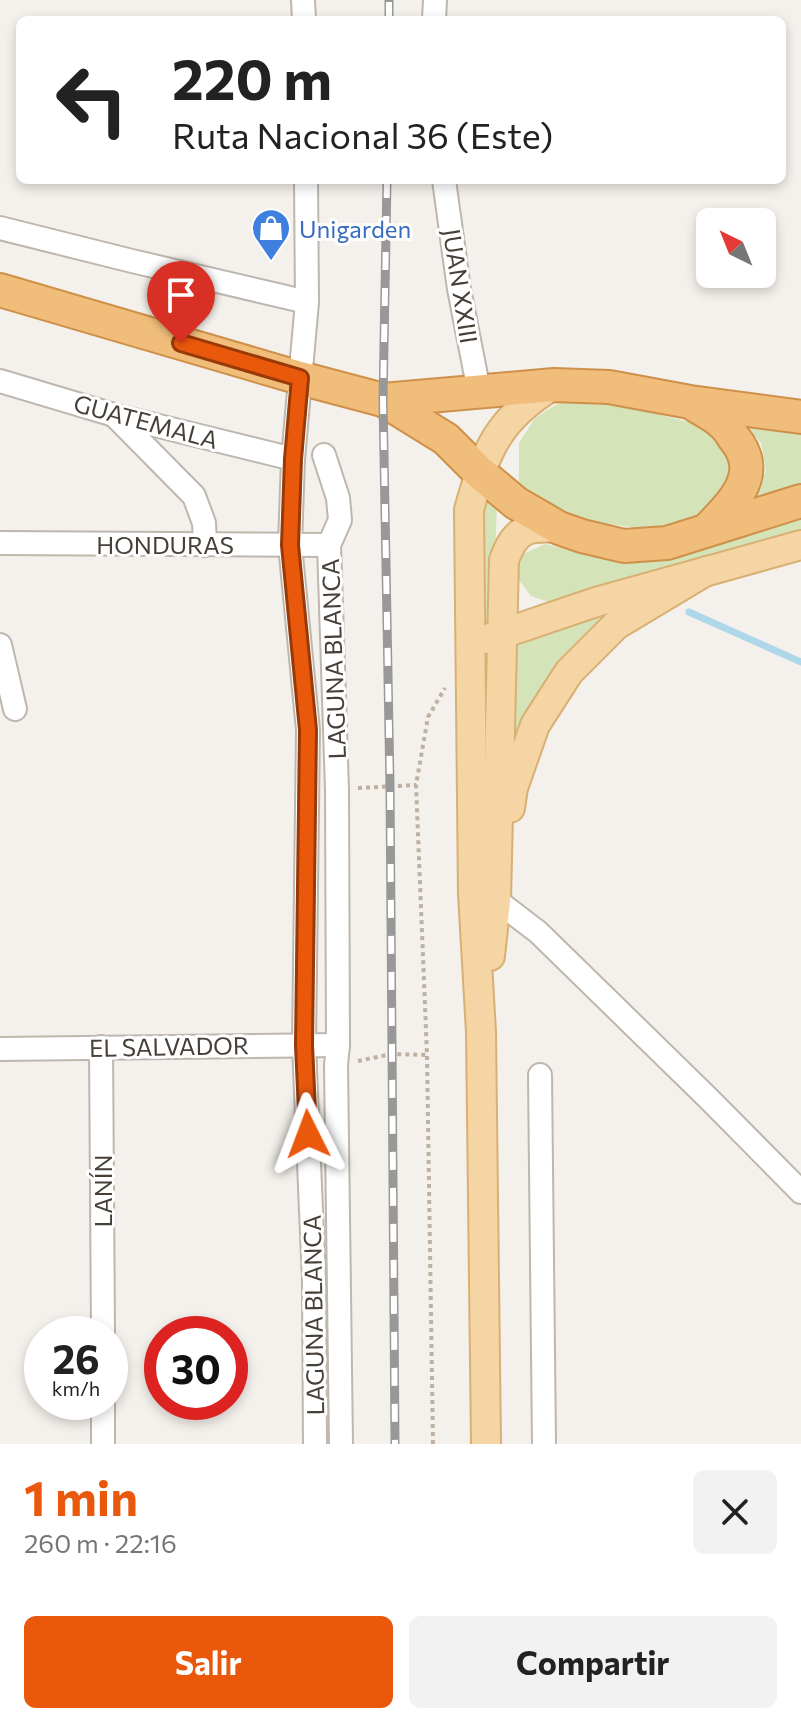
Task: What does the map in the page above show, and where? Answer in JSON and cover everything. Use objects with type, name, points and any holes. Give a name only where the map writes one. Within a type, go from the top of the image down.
[{"type":"highway","points":[[0,290],[383,400],[446,439],[516,503],[559,528],[624,546],[667,543],[801,501]]},
{"type":"highway","points":[[383,400],[554,385],[609,387],[801,417]]},
{"type":"highway","points":[[690,402],[722,422],[746,456],[747,469],[742,488],[731,505],[707,530]]},
{"type":"main road","points":[[486,1444],[481,1032],[473,893],[469,510],[479,472],[494,440],[517,411],[554,385]]},
{"type":"main road","points":[[496,900],[504,560],[510,544],[521,532],[534,527],[559,528]]},
{"type":"main road","points":[[471,644],[596,602],[801,545]]},
{"type":"main road","points":[[481,1032],[513,788],[535,725],[569,672],[616,625],[706,571]]},
{"type":"street","name":"LAGUNA BLANCA","points":[[306,184],[307,302],[293,459],[290,545],[308,730],[304,1045],[314,1281],[315,1444]]},
{"type":"street","name":"JUAN XXIII","points":[[445,184],[459,289],[479,391]]},
{"type":"street","points":[[0,228],[307,302]]},
{"type":"street","name":"GUATEMALA","points":[[0,381],[114,415],[293,459]]},
{"type":"street","points":[[114,415],[194,496],[204,523],[205,545]]},
{"type":"street","name":"LAGUNA BLANCA","points":[[324,455],[338,498],[340,520],[329,545],[337,790],[341,1444]]},
{"type":"street","name":"HONDURAS","points":[[0,543],[329,545]]},
{"type":"street","points":[[0,645],[15,709]]},
{"type":"street","points":[[496,900],[538,932],[801,1192]]},
{"type":"street","name":"EL SALVADOR","points":[[0,1049],[304,1045],[337,1055]]},
{"type":"street","name":"LANÍN","points":[[101,1047],[103,1316]]},
{"type":"street","points":[[540,1075],[544,1444]]},
{"type":"street","points":[[103,1420],[103,1444]]},
{"type":"path","points":[[433,1444],[427,1055],[416,785],[428,717],[449,681]]},
{"type":"path","points":[[337,790],[416,785]]},
{"type":"path","points":[[337,1055],[427,1055]]},
{"type":"green space","points":[[562,401],[628,407],[697,424],[726,448],[733,477],[714,506],[682,523],[636,528],[584,520],[543,504],[519,482],[519,443],[535,418]]},
{"type":"green space","points":[[739,418],[801,425],[801,488],[755,501],[766,470],[761,443]]},
{"type":"green space","points":[[484,489],[497,502],[493,625],[477,628]]},
{"type":"green space","points":[[801,511],[801,533],[554,604],[531,596],[516,576],[523,554],[545,544],[624,564]]},
{"type":"green space","points":[[612,611],[513,748],[512,642]]},
{"type":"waterway","points":[[689,612],[801,662]]},
{"type":"railway","points":[[389,0],[389,16]]},
{"type":"railway","points":[[387,184],[383,400],[390,786],[395,1444]]},
{"type":"place","name":"Unigarden","points":[[271,262]]},
{"type":"route","points":[[181,343],[300,378],[290,545],[308,730],[304,1045],[308,1134]]}]
